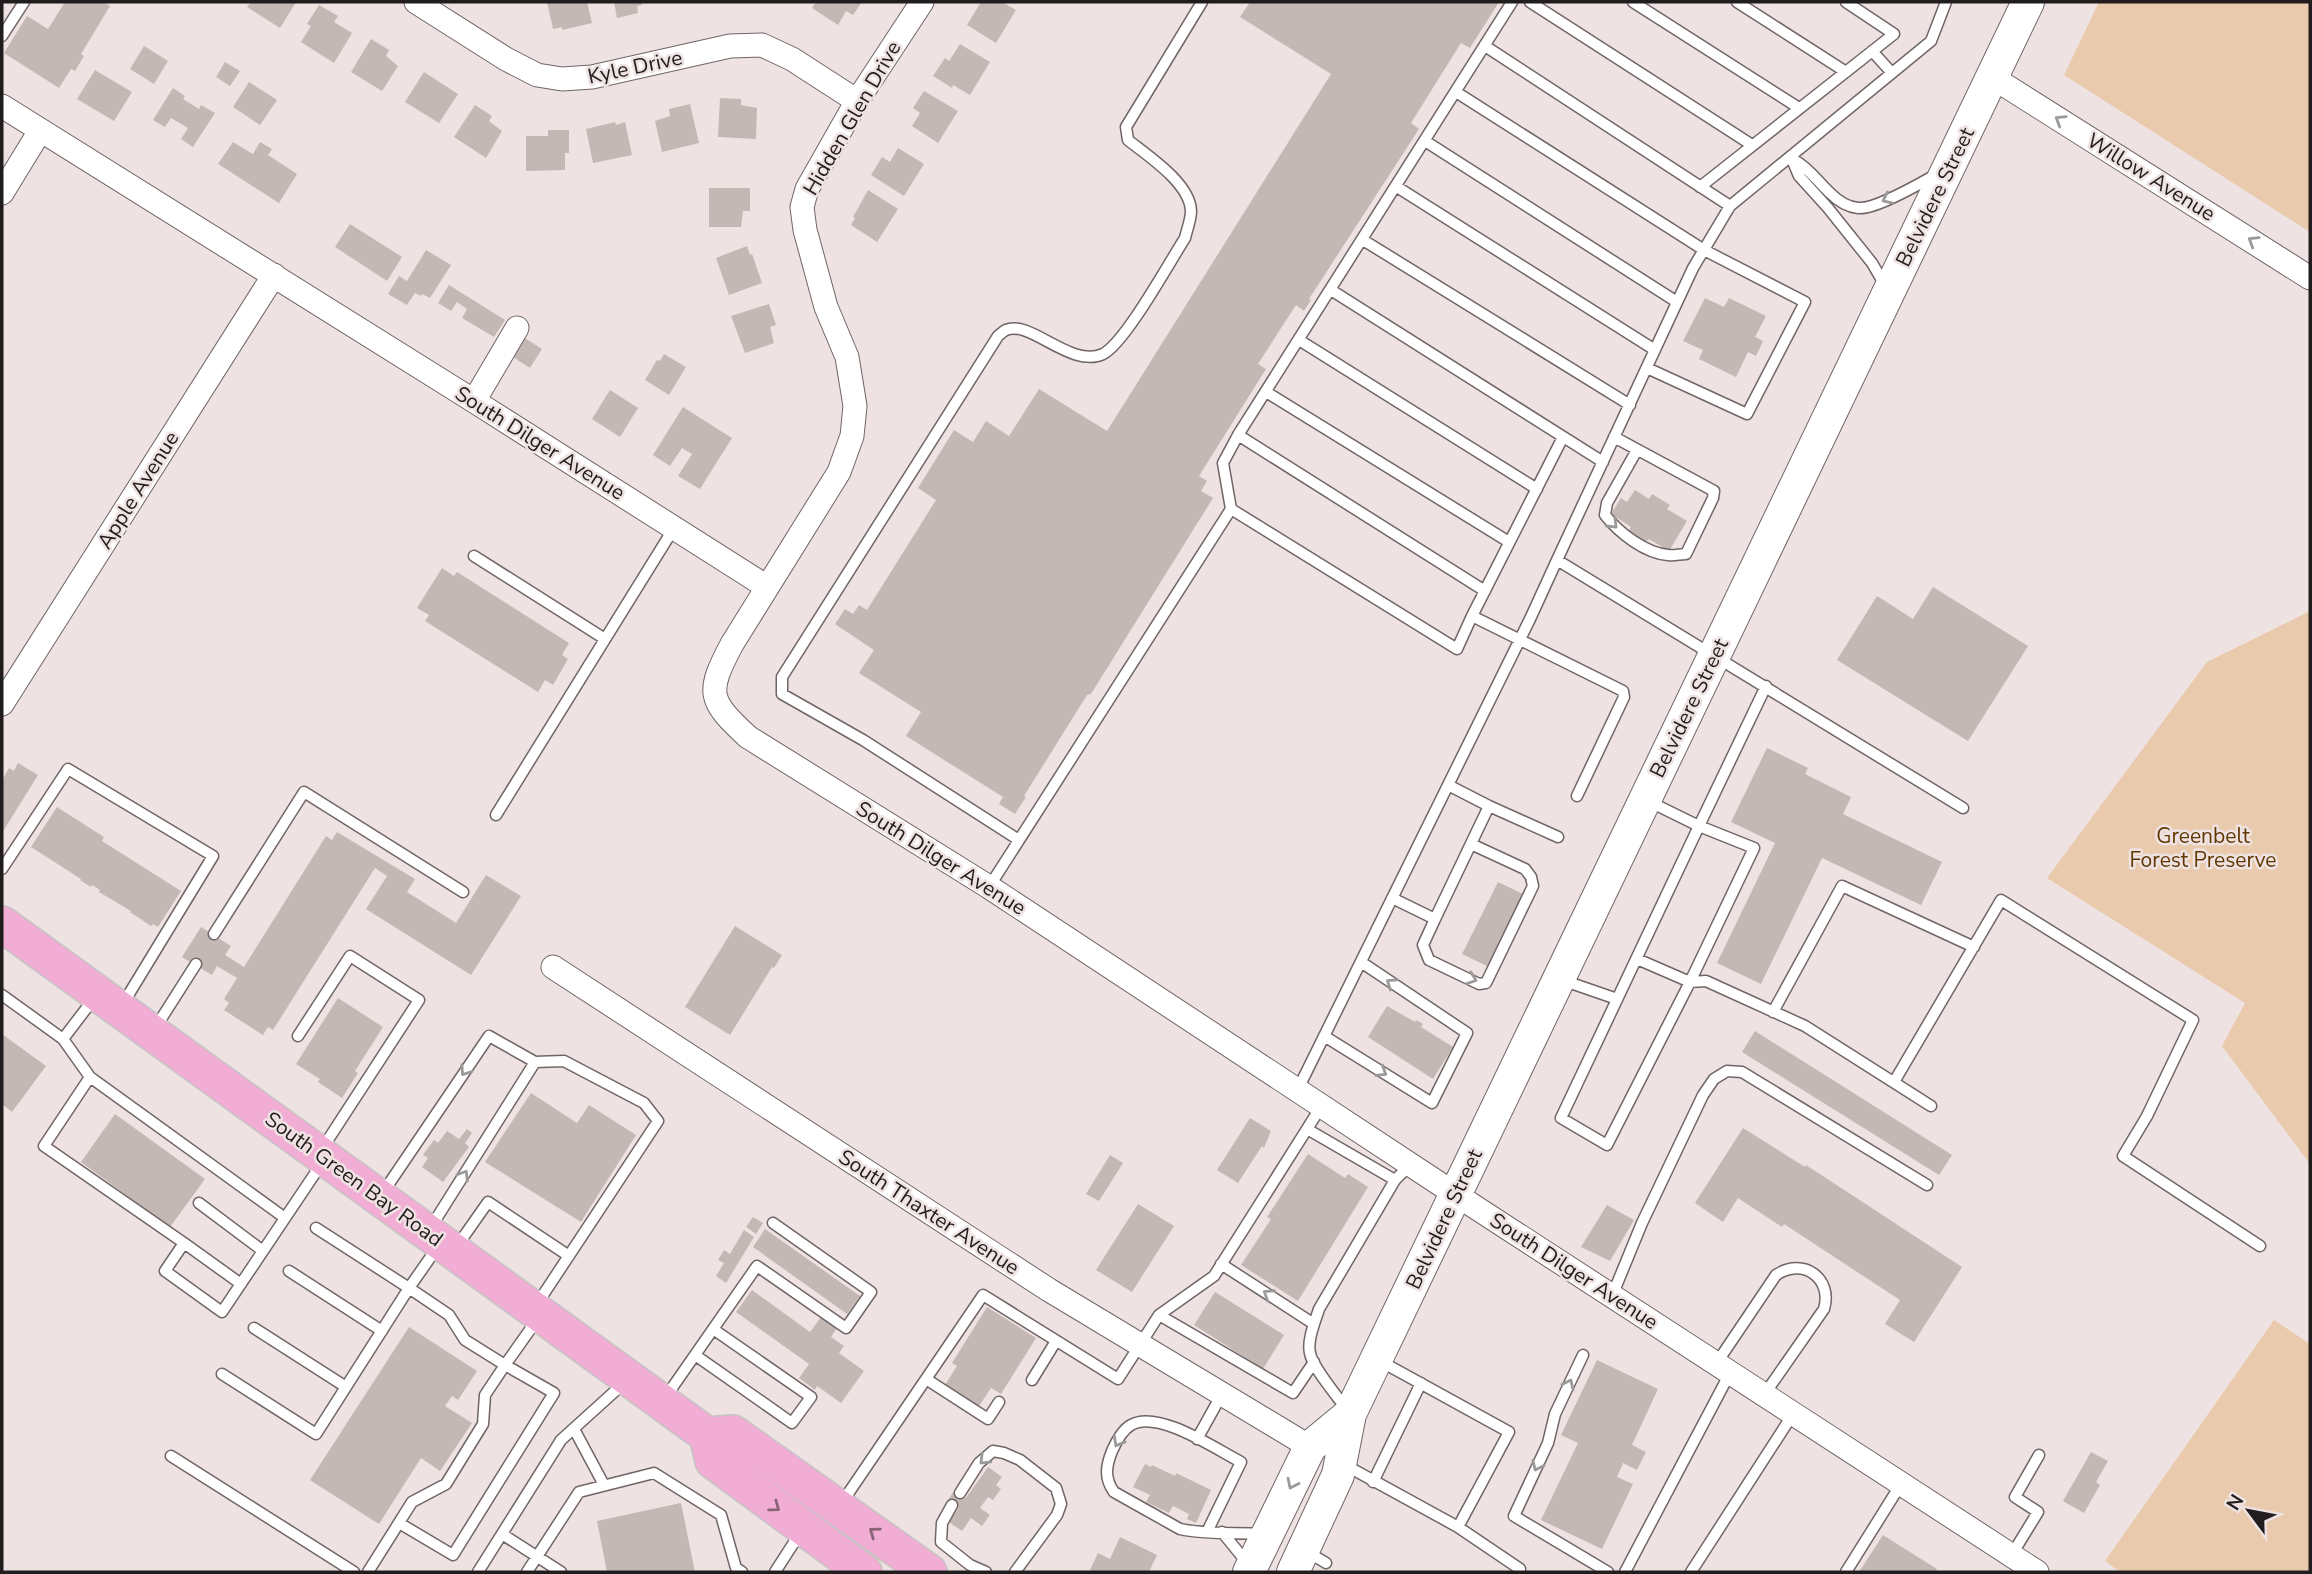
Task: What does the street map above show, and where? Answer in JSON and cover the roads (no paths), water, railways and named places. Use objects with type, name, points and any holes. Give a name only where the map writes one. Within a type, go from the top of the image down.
[{"type":"main road","name":"Belvidere Street","points":[[1307,1562],[1338,1475],[1350,1414],[2028,2]]},
{"type":"main road","name":"South Green Bay Road","points":[[2,924],[707,1435]]},
{"type":"main road","name":"Belvidere Street","points":[[1250,1570],[1310,1447],[1350,1414]]},
{"type":"main road","points":[[864,1572],[713,1461],[707,1435],[733,1433],[839,1507],[932,1559]]},
{"type":"street","name":"Kyle Drive","points":[[416,2],[506,59],[537,75],[562,79],[592,77],[730,46],[762,45],[792,59],[857,101]]},
{"type":"street","name":"Hidden Glen Drive","points":[[767,587],[839,472],[852,436],[855,406],[847,357],[826,307],[805,230],[802,207],[807,188],[857,101],[922,2]]},
{"type":"street","name":"Willow Avenue","points":[[1992,77],[2310,278]]},
{"type":"street","name":"South Dilger Avenue","points":[[2,106],[767,587],[721,665],[715,687],[716,703],[748,737],[989,887],[1298,1089],[1322,1105],[1404,1172],[1455,1194],[2037,1572]]},
{"type":"street","points":[[2,192],[40,131]]},
{"type":"street","name":"Apple Avenue","points":[[2,704],[274,275]]},
{"type":"street","points":[[474,401],[517,328]]},
{"type":"street","name":"South Thaxter Avenue","points":[[553,967],[1049,1290],[1310,1447]]},
{"type":"lane","points":[[2,36],[24,2]]},
{"type":"lane","points":[[1019,840],[863,740],[782,694],[782,677],[998,337],[1008,329],[1020,329],[1079,356],[1093,357],[1105,353],[1122,339],[1185,238],[1191,208],[1185,191],[1128,141],[1126,127],[1202,2]]},
{"type":"lane","points":[[989,887],[1231,509],[1223,463],[1238,435],[1512,2]]},
{"type":"lane","points":[[1530,2],[1752,145]]},
{"type":"lane","points":[[1633,2],[1800,108]]},
{"type":"lane","points":[[1737,2],[1846,72]]},
{"type":"lane","points":[[1700,187],[1894,34],[1846,2]]},
{"type":"lane","points":[[1298,1089],[1520,640],[1678,302],[1730,206],[1792,158],[1931,41],[1947,2]]},
{"type":"lane","points":[[1485,46],[1730,206]]},
{"type":"lane","points":[[1872,51],[1892,73]]},
{"type":"lane","points":[[1456,92],[1704,250],[1805,302],[1747,414],[1647,368]]},
{"type":"lane","points":[[1425,141],[1678,302]]},
{"type":"lane","points":[[1792,158],[1805,166],[1830,194],[1844,204],[1860,209],[1875,205],[1948,168]]},
{"type":"lane","points":[[1792,158],[1799,176],[1872,263],[1889,293]]},
{"type":"lane","points":[[1397,187],[1655,350]]},
{"type":"lane","points":[[1363,240],[1630,405]]},
{"type":"lane","points":[[1331,290],[1603,462]]},
{"type":"lane","points":[[1299,340],[1536,489]]},
{"type":"lane","points":[[1266,392],[1509,542]]},
{"type":"lane","points":[[1238,435],[1485,591]]},
{"type":"lane","points":[[1231,509],[1457,649],[1563,436]]},
{"type":"lane","points":[[1614,438],[1637,450],[1714,491],[1686,554],[1669,556],[1653,552],[1615,528],[1605,515],[1607,503],[1637,450]]},
{"type":"lane","points":[[495,815],[674,528]]},
{"type":"lane","points":[[474,556],[605,639]]},
{"type":"lane","points":[[1557,560],[1963,808]]},
{"type":"lane","points":[[1472,616],[1623,691],[1624,697],[1577,796]]},
{"type":"lane","points":[[1645,800],[1699,826],[1754,848],[1690,982],[1607,1144],[1562,1118],[1617,999],[1637,959],[1699,826],[1766,686]]},
{"type":"lane","points":[[2,870],[68,769],[213,856],[108,1002],[63,1039]]},
{"type":"lane","points":[[1448,785],[1558,837]]},
{"type":"lane","points":[[214,934],[304,792],[463,892]]},
{"type":"lane","points":[[1471,844],[1525,869],[1533,886],[1486,983],[1479,984],[1429,960],[1423,945],[1489,806]]},
{"type":"lane","points":[[1773,1012],[1842,886],[1974,947]]},
{"type":"lane","points":[[1392,898],[1434,919]]},
{"type":"lane","points":[[1894,1082],[2001,900],[2193,1020],[2152,1106],[2123,1156],[2260,1246]]},
{"type":"lane","points":[[184,1243],[165,1271],[222,1311],[285,1218],[344,1118],[419,1000],[350,956],[298,1036]]},
{"type":"lane","points":[[1637,959],[1690,982],[1706,981],[1805,1026],[1931,1106]]},
{"type":"lane","points":[[1324,1036],[1432,1103],[1467,1033],[1361,962]]},
{"type":"lane","points":[[152,1033],[196,964]]},
{"type":"lane","points":[[1559,979],[1617,999]]},
{"type":"lane","points":[[2,995],[63,1039],[90,1077],[285,1218]]},
{"type":"lane","points":[[368,1572],[412,1502],[446,1484],[484,1424],[485,1395],[569,1256],[657,1121],[644,1103],[564,1061],[535,1062],[489,1036],[379,1198]]},
{"type":"lane","points":[[222,1374],[316,1434],[441,1242],[535,1062]]},
{"type":"lane","points":[[1612,1296],[1642,1223],[1695,1109],[1714,1079],[1727,1071],[1742,1072],[1927,1185]]},
{"type":"lane","points":[[90,1077],[44,1146],[241,1284]]},
{"type":"lane","points":[[839,1507],[983,1295],[1118,1379],[1159,1315],[1214,1276],[1322,1105]]},
{"type":"lane","points":[[1307,1129],[1404,1172],[1319,1310],[1314,1324],[1310,1353],[1350,1414]]},
{"type":"lane","points":[[441,1242],[488,1202],[569,1256]]},
{"type":"lane","points":[[199,1203],[263,1251]]},
{"type":"lane","points":[[662,1402],[757,1266],[846,1328],[872,1292],[773,1223]]},
{"type":"lane","points":[[316,1228],[449,1315],[465,1340],[554,1392],[453,1555],[399,1523]]},
{"type":"lane","points":[[1221,1265],[1314,1324]]},
{"type":"lane","points":[[1625,1572],[1723,1368],[1776,1275],[1784,1269],[1794,1267],[1814,1274],[1823,1282],[1827,1292],[1824,1309],[1764,1395]]},
{"type":"lane","points":[[289,1271],[382,1331]]},
{"type":"lane","points":[[1159,1315],[1293,1393],[1314,1362]]},
{"type":"lane","points":[[254,1328],[346,1387]]},
{"type":"lane","points":[[695,1355],[792,1423],[811,1397],[713,1328]]},
{"type":"lane","points":[[1032,1380],[1056,1341]]},
{"type":"lane","points":[[1583,1355],[1555,1413],[1548,1443],[1514,1516],[1608,1572]]},
{"type":"lane","points":[[1377,1360],[1509,1432],[1458,1527]]},
{"type":"lane","points":[[478,1572],[561,1440],[629,1378]]},
{"type":"lane","points":[[926,1379],[988,1419],[999,1402]]},
{"type":"lane","points":[[1373,1482],[1421,1383]]},
{"type":"lane","points":[[1197,1440],[1222,1394]]},
{"type":"lane","points":[[1691,1572],[1793,1413]]},
{"type":"lane","points":[[1207,1532],[1241,1462],[1172,1426],[1147,1421],[1133,1424],[1123,1432],[1106,1468],[1108,1483],[1114,1492],[1180,1529],[1207,1532],[1267,1535]]},
{"type":"lane","points":[[574,1429],[604,1485]]},
{"type":"lane","points":[[960,1493],[979,1463],[993,1451],[1020,1460],[1056,1488],[1061,1504],[1057,1515],[1015,1572]]},
{"type":"lane","points":[[2011,1556],[2038,1512],[2015,1497],[2039,1455]]},
{"type":"lane","points":[[171,1456],[354,1572]]},
{"type":"lane","points":[[1341,1463],[1458,1527],[1521,1571]]},
{"type":"lane","points":[[527,1572],[579,1492],[654,1473],[722,1515],[736,1568],[742,1572]]},
{"type":"lane","points":[[1846,1572],[1901,1484]]},
{"type":"lane","points":[[952,1505],[945,1514],[932,1559],[970,1565],[986,1572]]},
{"type":"lane","points":[[775,1572],[804,1528]]},
{"type":"lane","points":[[1222,1532],[1250,1570]]},
{"type":"lane","points":[[502,1534],[561,1572]]},
{"type":"park label","name":"Greenbelt Forest Preserve","points":[[2203,848]]}]
